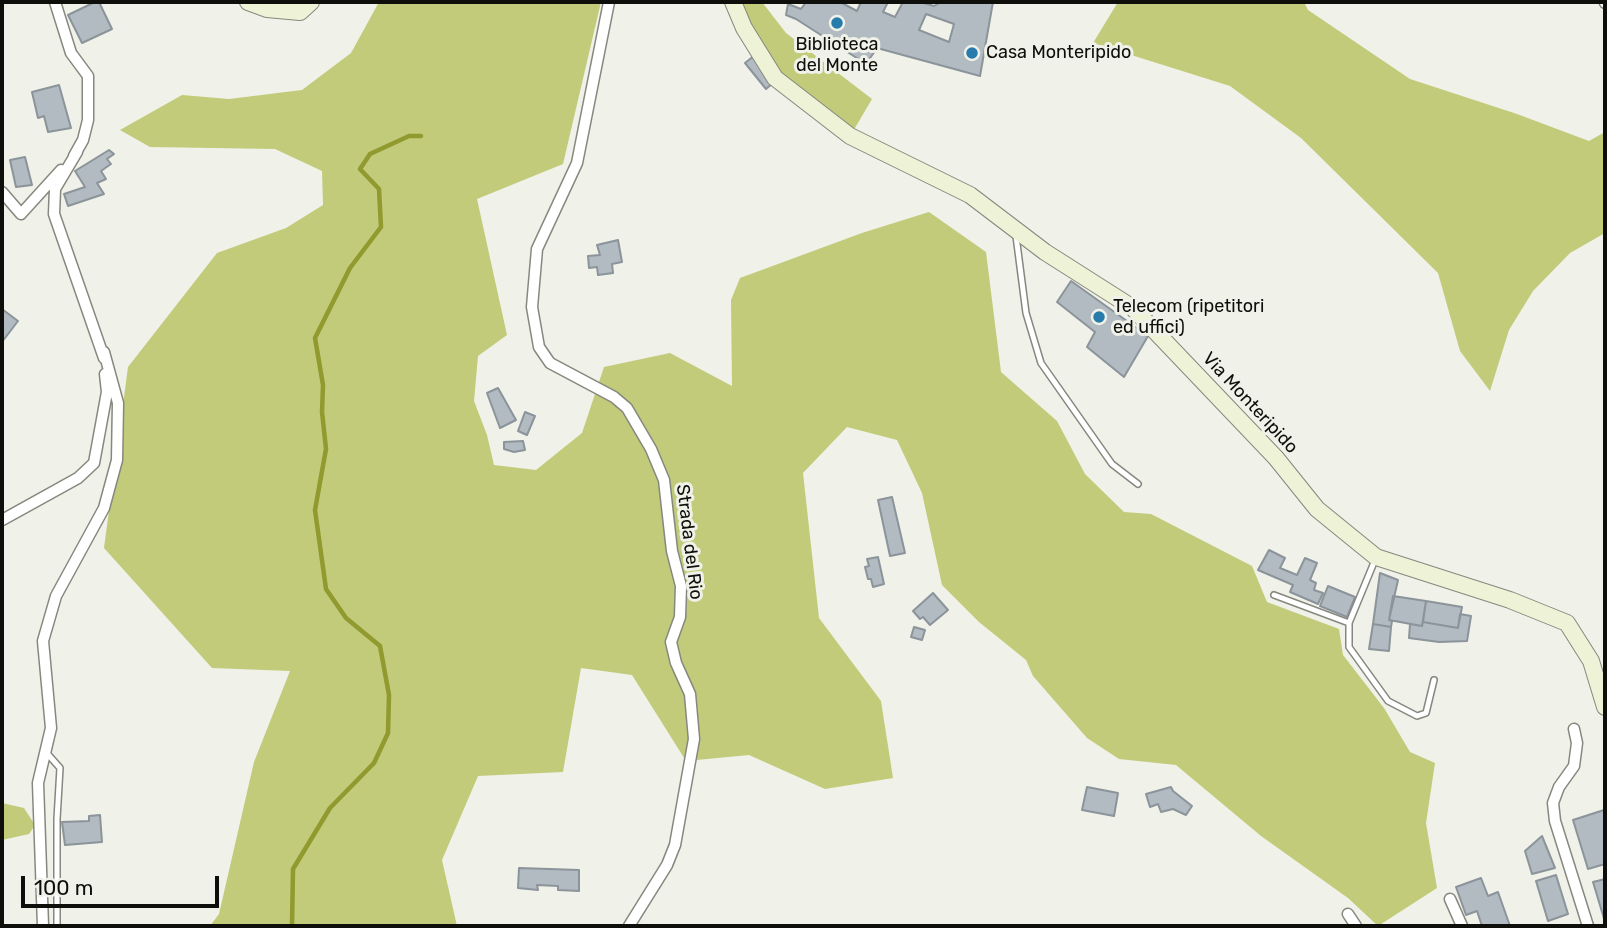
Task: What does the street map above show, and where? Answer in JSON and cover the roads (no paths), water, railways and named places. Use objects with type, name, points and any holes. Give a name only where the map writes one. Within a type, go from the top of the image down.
[{"type":"street","points":[[43,926],[38,783],[51,728],[43,642],[56,596],[104,508],[117,460],[118,403],[104,352],[54,214],[55,189],[77,152],[88,120],[88,76],[71,53],[55,2]]},
{"type":"street","points":[[248,2],[267,9],[300,12],[312,2]]},
{"type":"street","name":"Strada del Rio","points":[[609,2],[577,163],[537,249],[532,307],[539,347],[550,363],[614,397],[627,408],[651,449],[664,480],[672,551],[681,586],[680,617],[671,642],[676,663],[690,694],[694,739],[675,845],[667,865],[629,926]]},
{"type":"street","name":"Via Monteripido","points":[[733,2],[744,28],[775,78],[850,136],[970,195],[1045,252],[1133,308],[1266,448],[1317,509],[1376,557],[1510,600],[1567,623],[1591,660],[1605,707]]},
{"type":"street","points":[[2,192],[21,214],[77,152]]},
{"type":"street","points":[[2,520],[78,478],[94,463],[107,392],[104,352]]},
{"type":"street","points":[[1574,729],[1577,743],[1574,766],[1559,788],[1553,803],[1555,821],[1588,926]]},
{"type":"street","points":[[1450,899],[1462,926]]},
{"type":"street","points":[[1348,914],[1356,926]]},
{"type":"lane","points":[[1016,229],[1026,313],[1041,363],[1112,464],[1138,484]]},
{"type":"lane","points":[[1376,557],[1349,623],[1349,647],[1388,701],[1417,716],[1426,713],[1434,680]]},
{"type":"lane","points":[[1274,595],[1349,623]]},
{"type":"lane","points":[[45,751],[60,768],[57,926]]},
{"type":"waterway","points":[[292,926],[293,869],[330,808],[374,763],[388,733],[389,695],[380,646],[346,618],[326,589],[315,510],[326,449],[322,412],[323,385],[315,338],[350,268],[381,227],[379,189],[360,169],[370,154],[409,136],[421,136]]},
{"type":"place","name":"Biblioteca del Monte","points":[[837,23]]},
{"type":"place","name":"Casa Monteripido","points":[[972,53]]},
{"type":"place","name":"Telecom (ripetitori ed uffici)","points":[[1099,317]]}]
